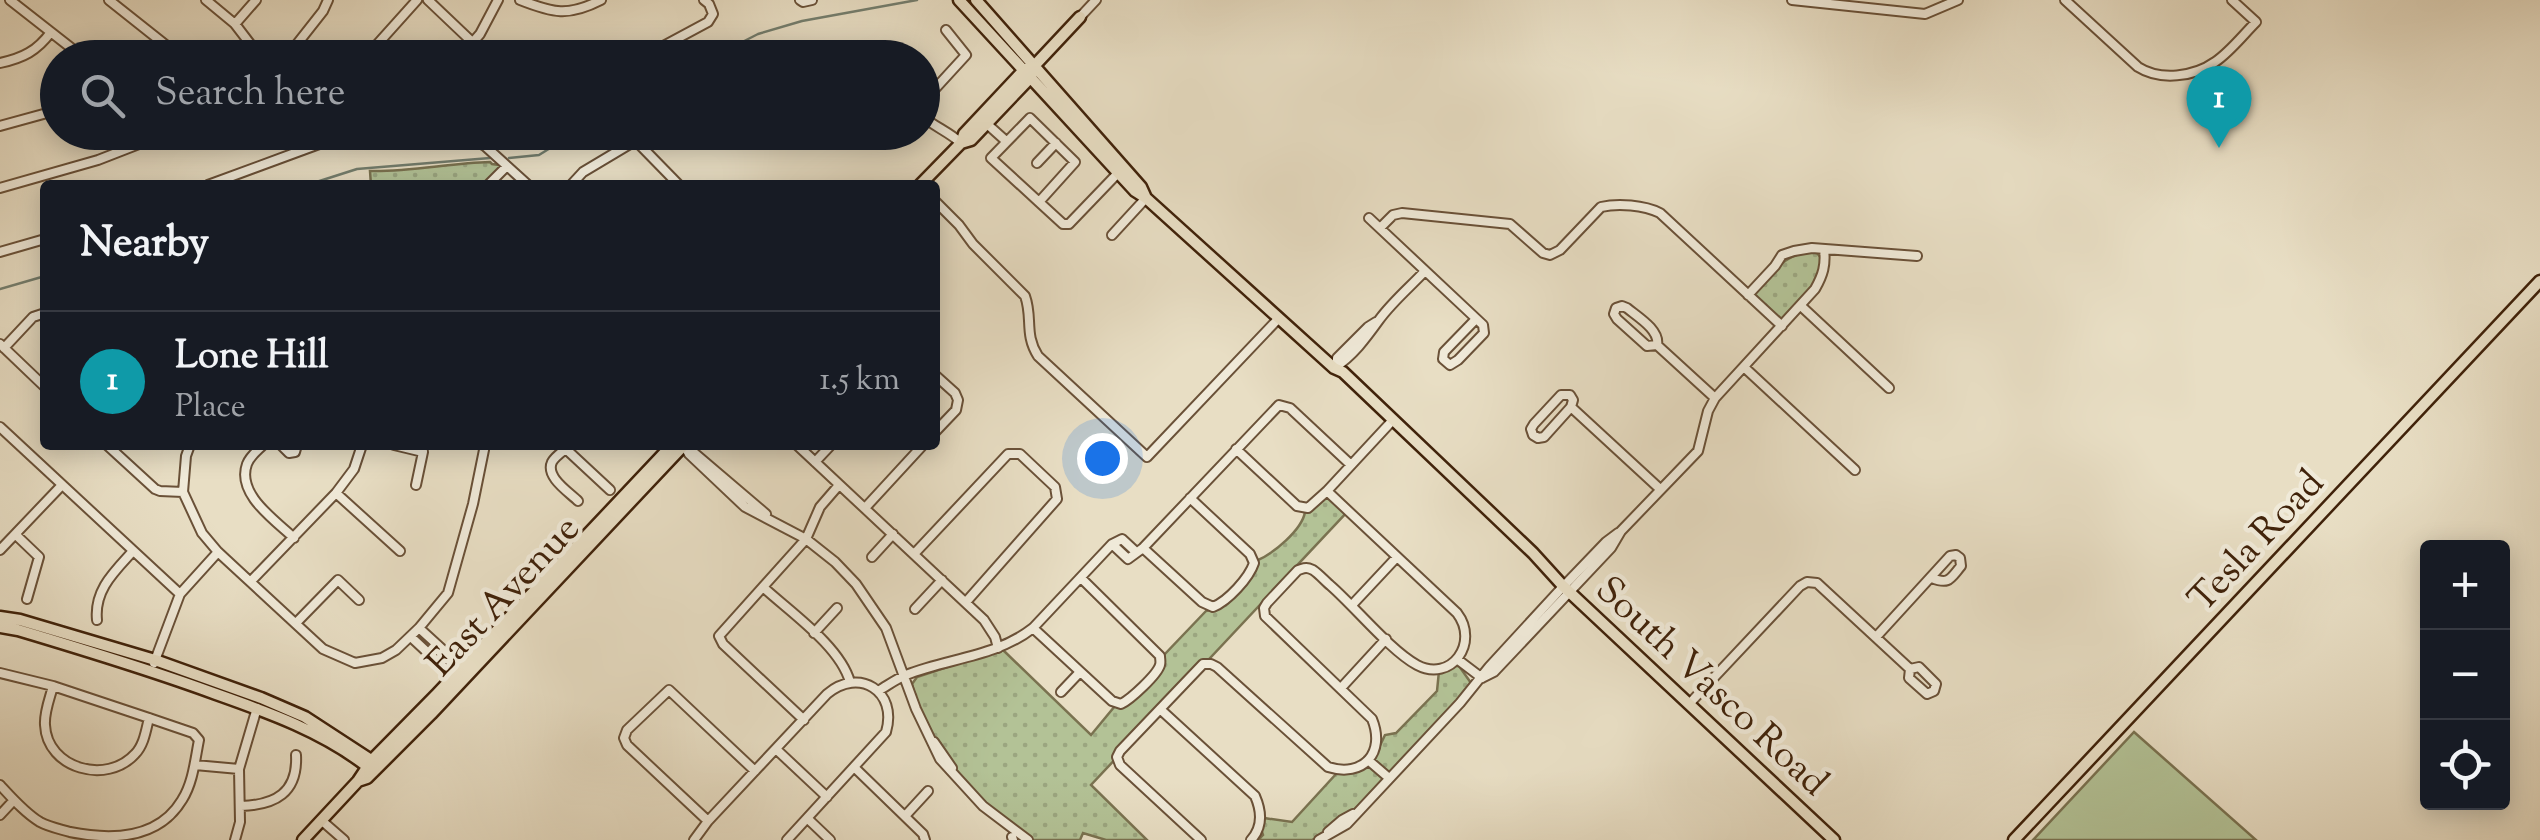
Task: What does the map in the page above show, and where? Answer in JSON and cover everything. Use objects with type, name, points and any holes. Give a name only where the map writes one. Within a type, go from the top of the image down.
[{"type":"main road","name":"South Vasco Road","points":[[959,0],[1141,187],[1146,198]]},
{"type":"main road","name":"South Vasco Road","points":[[976,0],[1030,71],[1134,191],[1343,372],[1390,423],[1519,540],[1566,589],[1834,840]]},
{"type":"main road","points":[[959,146],[964,134],[1080,17]]},
{"type":"main road","points":[[925,180],[987,124],[1030,71]]},
{"type":"main road","name":"Tesla Road","points":[[2014,840],[2540,281]]},
{"type":"main road","name":"East Avenue","points":[[462,675],[667,450]]},
{"type":"main road","name":"East Avenue","points":[[303,840],[358,781],[367,778],[372,766],[679,450]]},
{"type":"main road","points":[[0,617],[20,620],[259,698],[307,718],[372,766]]},
{"type":"main road","points":[[0,628],[153,665],[298,725],[372,766]]},
{"type":"main road","points":[[257,708],[266,705],[307,718]]},
{"type":"main road","points":[[338,747],[358,781]]},
{"type":"street","points":[[10,0],[61,40]]},
{"type":"street","points":[[108,0],[159,40]]},
{"type":"street","points":[[206,0],[247,40]]},
{"type":"street","points":[[235,24],[256,0]]},
{"type":"street","points":[[300,40],[328,0]]},
{"type":"street","points":[[381,40],[416,0]]},
{"type":"street","points":[[428,0],[471,40]]},
{"type":"street","points":[[475,40],[498,0]]},
{"type":"street","points":[[520,0],[550,12],[576,10],[601,0]]},
{"type":"street","points":[[574,0],[576,10]]},
{"type":"street","points":[[674,40],[708,22],[713,14],[704,0]]},
{"type":"street","points":[[800,0],[812,0]]},
{"type":"street","points":[[1080,17],[1096,0]]},
{"type":"street","points":[[1792,0],[1926,14],[1958,0]]},
{"type":"street","points":[[2065,0],[2138,68],[2148,74],[2170,76],[2198,71],[2216,62],[2256,22],[2232,0]]},
{"type":"street","points":[[940,83],[966,56],[946,30]]},
{"type":"street","points":[[45,40],[51,32]]},
{"type":"street","points":[[0,64],[28,55],[40,45]]},
{"type":"street","points":[[0,126],[40,115]]},
{"type":"street","points":[[1038,202],[1075,162],[1030,118],[991,158],[1038,202],[1063,224],[1070,224],[1118,173]]},
{"type":"street","points":[[987,124],[1006,141]]},
{"type":"street","points":[[940,129],[948,131],[959,146]]},
{"type":"street","points":[[1037,163],[1056,144]]},
{"type":"street","points":[[47,180],[128,150]]},
{"type":"street","points":[[221,180],[300,150]]},
{"type":"street","points":[[488,150],[523,180]]},
{"type":"street","points":[[575,180],[621,150]]},
{"type":"street","points":[[645,150],[673,180]]},
{"type":"street","points":[[491,180],[502,161]]},
{"type":"street","points":[[0,188],[40,182]]},
{"type":"street","points":[[1112,235],[1146,198]]},
{"type":"street","points":[[940,206],[1026,296],[1028,338],[1038,356],[1147,457],[1279,318]]},
{"type":"street","points":[[1380,228],[1402,213],[1510,224],[1550,255],[1560,250],[1601,207],[1650,208],[1782,326]]},
{"type":"street","points":[[1369,218],[1479,322],[1484,333],[1458,360],[1446,362],[1444,352],[1479,322]]},
{"type":"street","points":[[0,252],[40,241]]},
{"type":"street","points":[[1748,295],[1782,255],[1794,250],[1824,248],[1917,256]]},
{"type":"street","points":[[1322,838],[1347,824],[1606,542],[1621,532],[1698,451],[1715,398],[1800,306],[1823,275],[1824,248]]},
{"type":"street","points":[[1336,366],[1343,363],[1425,271]]},
{"type":"street","points":[[1800,306],[1889,388]]},
{"type":"street","points":[[1656,345],[1656,334],[1628,308],[1616,308],[1617,319],[1646,346],[1656,345],[1715,398]]},
{"type":"street","points":[[40,314],[2,346],[40,382]]},
{"type":"street","points":[[1745,368],[1855,470]]},
{"type":"street","points":[[940,380],[958,400],[956,410],[940,427]]},
{"type":"street","points":[[1561,395],[1572,396],[1571,407],[1544,437],[1533,435],[1532,426],[1561,395]]},
{"type":"street","points":[[878,692],[905,675],[1019,640],[1112,544],[1128,559],[1140,550],[1276,407],[1290,408],[1351,464]]},
{"type":"street","points":[[1571,407],[1660,490]]},
{"type":"street","points":[[1236,449],[1302,508],[1314,505],[1390,423]]},
{"type":"street","points":[[0,427],[180,594]]},
{"type":"street","points":[[112,450],[160,492],[184,492]]},
{"type":"street","points":[[188,450],[184,492],[202,533],[323,648],[356,663],[382,658],[396,650],[448,593],[484,450]]},
{"type":"street","points":[[258,450],[248,460],[248,489],[294,538]]},
{"type":"street","points":[[251,581],[336,493],[354,470],[360,450]]},
{"type":"street","points":[[415,450],[423,452],[416,485]]},
{"type":"street","points":[[565,450],[553,460],[552,476],[578,501]]},
{"type":"street","points":[[571,450],[610,490]]},
{"type":"street","points":[[686,450],[745,507],[806,539],[847,574],[872,605],[890,637],[916,709],[940,759],[1011,837],[1028,840]]},
{"type":"street","points":[[802,450],[990,626],[998,648]]},
{"type":"street","points":[[815,462],[826,450]]},
{"type":"street","points":[[865,508],[918,450]]},
{"type":"street","points":[[914,554],[1008,454],[1020,454],[1055,486],[1057,499],[966,602]]},
{"type":"street","points":[[804,720],[719,636],[806,539],[820,508],[839,484]]},
{"type":"street","points":[[0,550],[62,485]]},
{"type":"street","points":[[1201,840],[1120,766],[1117,757],[1199,666],[1207,663],[1217,667],[1328,767],[1351,770],[1368,760],[1376,744],[1376,726],[1366,712],[1264,616],[1264,608],[1302,568],[1313,570],[1420,667],[1440,668],[1463,652],[1466,636],[1462,619],[1327,491]]},
{"type":"street","points":[[336,493],[400,551]]},
{"type":"street","points":[[1140,550],[1202,602],[1222,604],[1251,572],[1254,563],[1250,554],[1190,498]]},
{"type":"street","points":[[872,557],[893,534]]},
{"type":"street","points":[[16,535],[39,557],[27,599]]},
{"type":"street","points":[[96,620],[95,606],[104,584],[133,551]]},
{"type":"street","points":[[153,665],[180,594],[218,552]]},
{"type":"street","points":[[1352,605],[1396,558]]},
{"type":"street","points":[[1033,628],[1112,701],[1122,704],[1130,699],[1158,670],[1161,661],[1157,651],[1080,578]]},
{"type":"street","points":[[1876,637],[1932,578]]},
{"type":"street","points":[[296,623],[338,580],[359,600]]},
{"type":"street","points":[[915,609],[942,580]]},
{"type":"street","points":[[1690,703],[1800,586],[1812,582],[1818,583],[1910,669]]},
{"type":"street","points":[[763,587],[840,661],[850,682]]},
{"type":"street","points":[[814,633],[837,608]]},
{"type":"street","points":[[419,628],[462,675]]},
{"type":"street","points":[[411,637],[462,675]]},
{"type":"street","points":[[1341,688],[1386,640]]},
{"type":"street","points":[[1458,659],[1482,678]]},
{"type":"street","points":[[1061,692],[1080,672]]},
{"type":"street","points":[[0,673],[149,718],[199,740],[188,789],[175,810],[148,829],[118,838],[91,837],[51,827],[33,817],[0,785]]},
{"type":"street","points":[[694,840],[836,687],[850,682],[864,684],[878,692],[888,711],[886,732],[787,840]]},
{"type":"street","points":[[53,686],[44,728],[53,749],[76,766],[98,771],[119,766],[139,749],[149,718]]},
{"type":"street","points":[[708,821],[627,746],[627,730],[669,690],[755,771]]},
{"type":"street","points":[[235,840],[241,806],[239,769],[257,708]]},
{"type":"street","points":[[1160,709],[1255,796],[1260,813],[1254,839]]},
{"type":"street","points":[[777,750],[827,796]]},
{"type":"street","points":[[241,806],[262,805],[282,794],[295,775],[296,755]]},
{"type":"street","points":[[1368,760],[1389,778]]},
{"type":"street","points":[[194,765],[239,769]]},
{"type":"street","points":[[855,768],[925,840]]},
{"type":"street","points":[[905,816],[928,790]]},
{"type":"street","points":[[0,815],[14,800]]},
{"type":"street","points":[[808,819],[830,840]]},
{"type":"street","points":[[321,820],[344,840]]},
{"type":"green space","points":[[490,162],[507,166],[493,180],[371,180],[370,171]]},
{"type":"green space","points":[[1808,252],[1821,258],[1818,276],[1796,306],[1783,319],[1777,319],[1756,300],[1755,291],[1785,261]]},
{"type":"green space","points":[[1324,498],[1347,512],[1091,785],[1147,840],[1106,840],[1083,833],[1080,840],[1033,840],[981,798],[938,744],[912,684],[917,677],[1002,649],[1091,735],[1115,706],[1122,706],[1163,667],[1164,655],[1206,611],[1220,607],[1255,572],[1256,561],[1286,541],[1305,512]]},
{"type":"green space","points":[[1459,666],[1471,683],[1468,691],[1353,811],[1312,840],[1258,840],[1263,835],[1264,818],[1292,822],[1337,773],[1354,771],[1367,763],[1385,735],[1396,733],[1437,691],[1439,671]]},
{"type":"green space","points":[[2134,732],[2256,840],[2033,840]]},
{"type":"waterway","points":[[746,40],[802,21],[917,0]]},
{"type":"waterway","points":[[509,158],[539,155],[547,150]]},
{"type":"waterway","points":[[323,180],[357,169],[490,158]]},
{"type":"waterway","points":[[0,289],[40,277]]},
{"type":"place","name":"Lone Hill","points":[[2219,148]]}]
